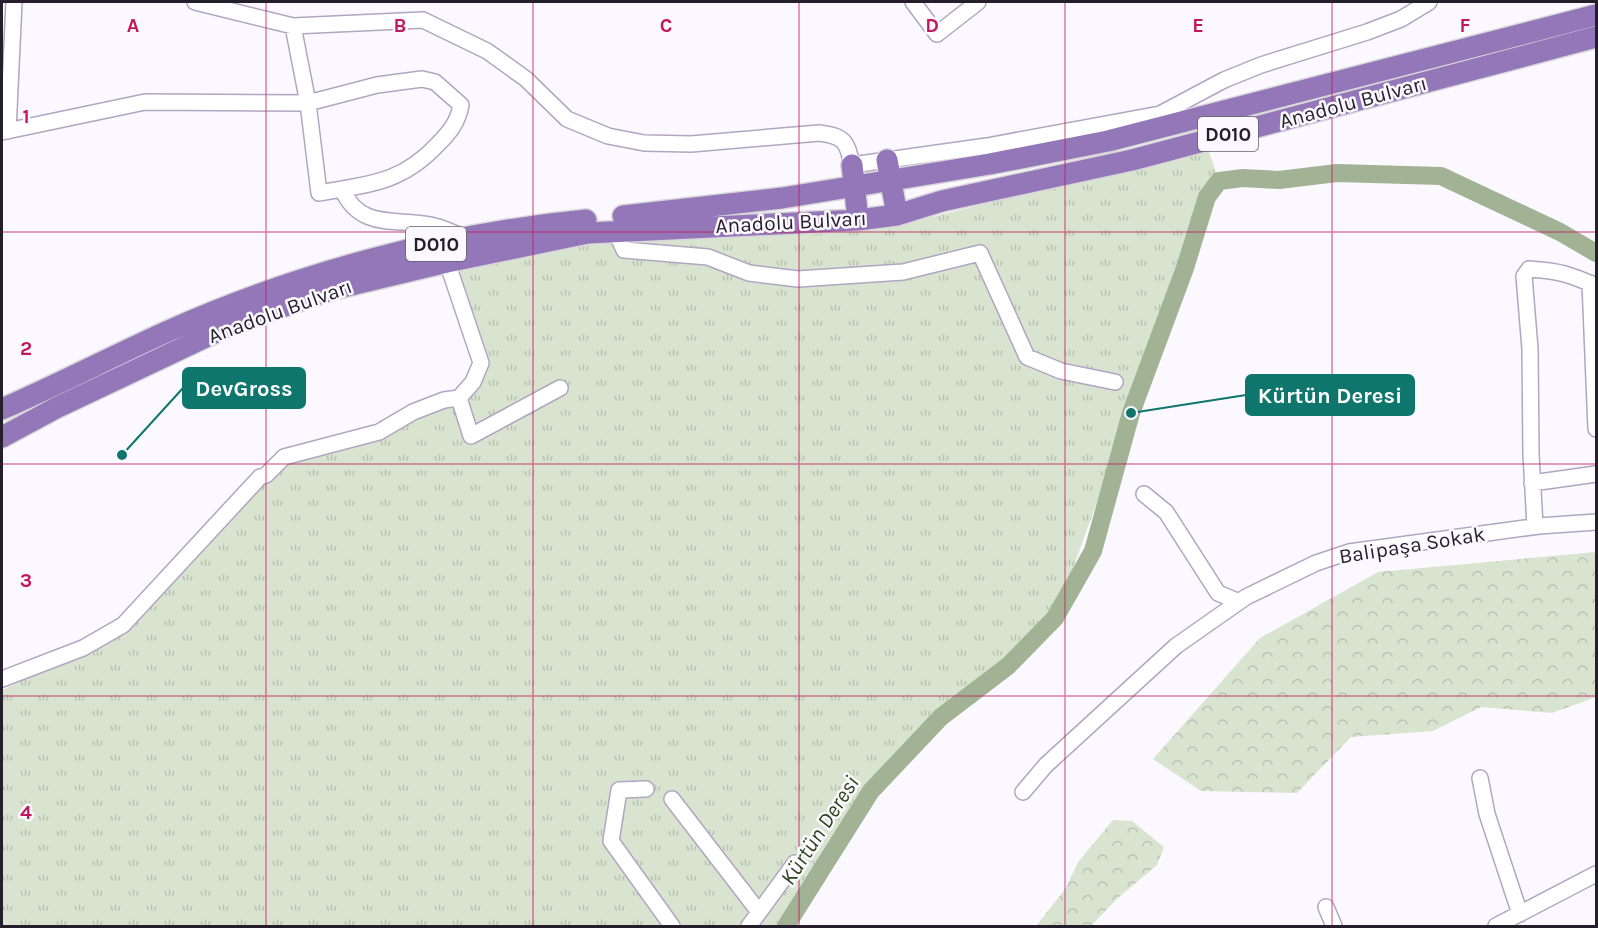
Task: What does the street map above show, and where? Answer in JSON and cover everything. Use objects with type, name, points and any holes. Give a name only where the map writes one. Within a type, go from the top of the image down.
[{"type":"highway","name":"Anadolu Bulvarı","points":[[2,410],[167,332],[230,306],[303,280],[466,238],[576,221],[782,198],[854,186],[889,170],[1108,141],[1596,15]]},
{"type":"highway","name":"Anadolu Bulvarı","points":[[2,437],[56,408],[231,325],[330,290],[519,246],[615,230],[858,220],[897,215],[942,201],[1132,160],[1596,38]]},
{"type":"highway","points":[[852,165],[858,220]]},
{"type":"highway","points":[[889,170],[897,215]]},
{"type":"street","points":[[14,2],[5,131],[145,102],[308,103],[377,85],[423,79],[435,82],[461,105],[453,128],[415,166],[397,177],[318,193],[308,103],[293,26]]},
{"type":"street","points":[[195,2],[293,26],[423,20],[487,51],[526,79],[567,119],[608,136],[644,142],[691,144],[819,133],[837,135],[844,141],[852,165],[889,170],[987,146],[1160,114],[1224,80],[1262,65],[1367,32],[1401,19],[1430,2]]},
{"type":"street","points":[[913,2],[937,34],[978,2]]},
{"type":"street","points":[[342,189],[348,204],[366,217],[432,225],[466,238]]},
{"type":"street","points":[[615,230],[624,250],[708,257],[749,273],[798,279],[903,272],[980,253],[1027,357],[1061,371],[1115,382]]},
{"type":"street","points":[[2,679],[83,648],[123,625],[260,477],[266,475],[284,458],[379,432],[412,412],[444,400],[459,398],[473,382],[481,363],[447,262]]},
{"type":"street","points":[[1535,526],[1530,349],[1524,276],[1528,269],[1571,274],[1593,285],[1596,429]]},
{"type":"street","points":[[459,398],[471,436],[560,388]]},
{"type":"street","points":[[1532,483],[1596,474]]},
{"type":"street","points":[[1144,494],[1166,512],[1218,593],[1239,602]]},
{"type":"street","name":"Balipaşa Sokak","points":[[1023,792],[1046,765],[1176,646],[1239,602],[1316,563],[1349,552],[1535,526],[1596,522]]},
{"type":"street","points":[[1480,778],[1487,814],[1520,915]]},
{"type":"street","points":[[646,789],[619,790],[611,841],[672,927]]},
{"type":"street","points":[[672,799],[759,912]]},
{"type":"street","points":[[748,927],[795,863]]},
{"type":"street","points":[[1496,927],[1596,874]]},
{"type":"street","points":[[1326,907],[1334,927]]},
{"type":"green space","points":[[1208,149],[1219,181],[1207,197],[1055,618],[941,717],[871,791],[822,858],[781,926],[2,926],[2,690],[83,653],[285,461],[469,394],[485,364],[454,263],[623,239],[883,229]]},
{"type":"green space","points":[[1596,552],[1596,697],[1552,713],[1481,707],[1433,731],[1351,737],[1297,793],[1201,791],[1153,759],[1260,638],[1378,572]]},
{"type":"green space","points":[[1113,820],[1132,821],[1164,847],[1157,865],[1118,898],[1091,926],[1036,926],[1066,888],[1078,862]]},
{"type":"waterway","name":"Kürtün Deresi","points":[[786,926],[871,791],[941,717],[1008,666],[1055,618],[1093,551],[1131,413],[1185,268],[1207,197],[1219,181],[1243,178],[1279,180],[1337,173],[1441,176],[1560,232],[1596,253]]},
{"type":"place","name":"Kürtün Deresi","points":[[1131,413]]},
{"type":"place","name":"DevGross","points":[[122,455]]}]
